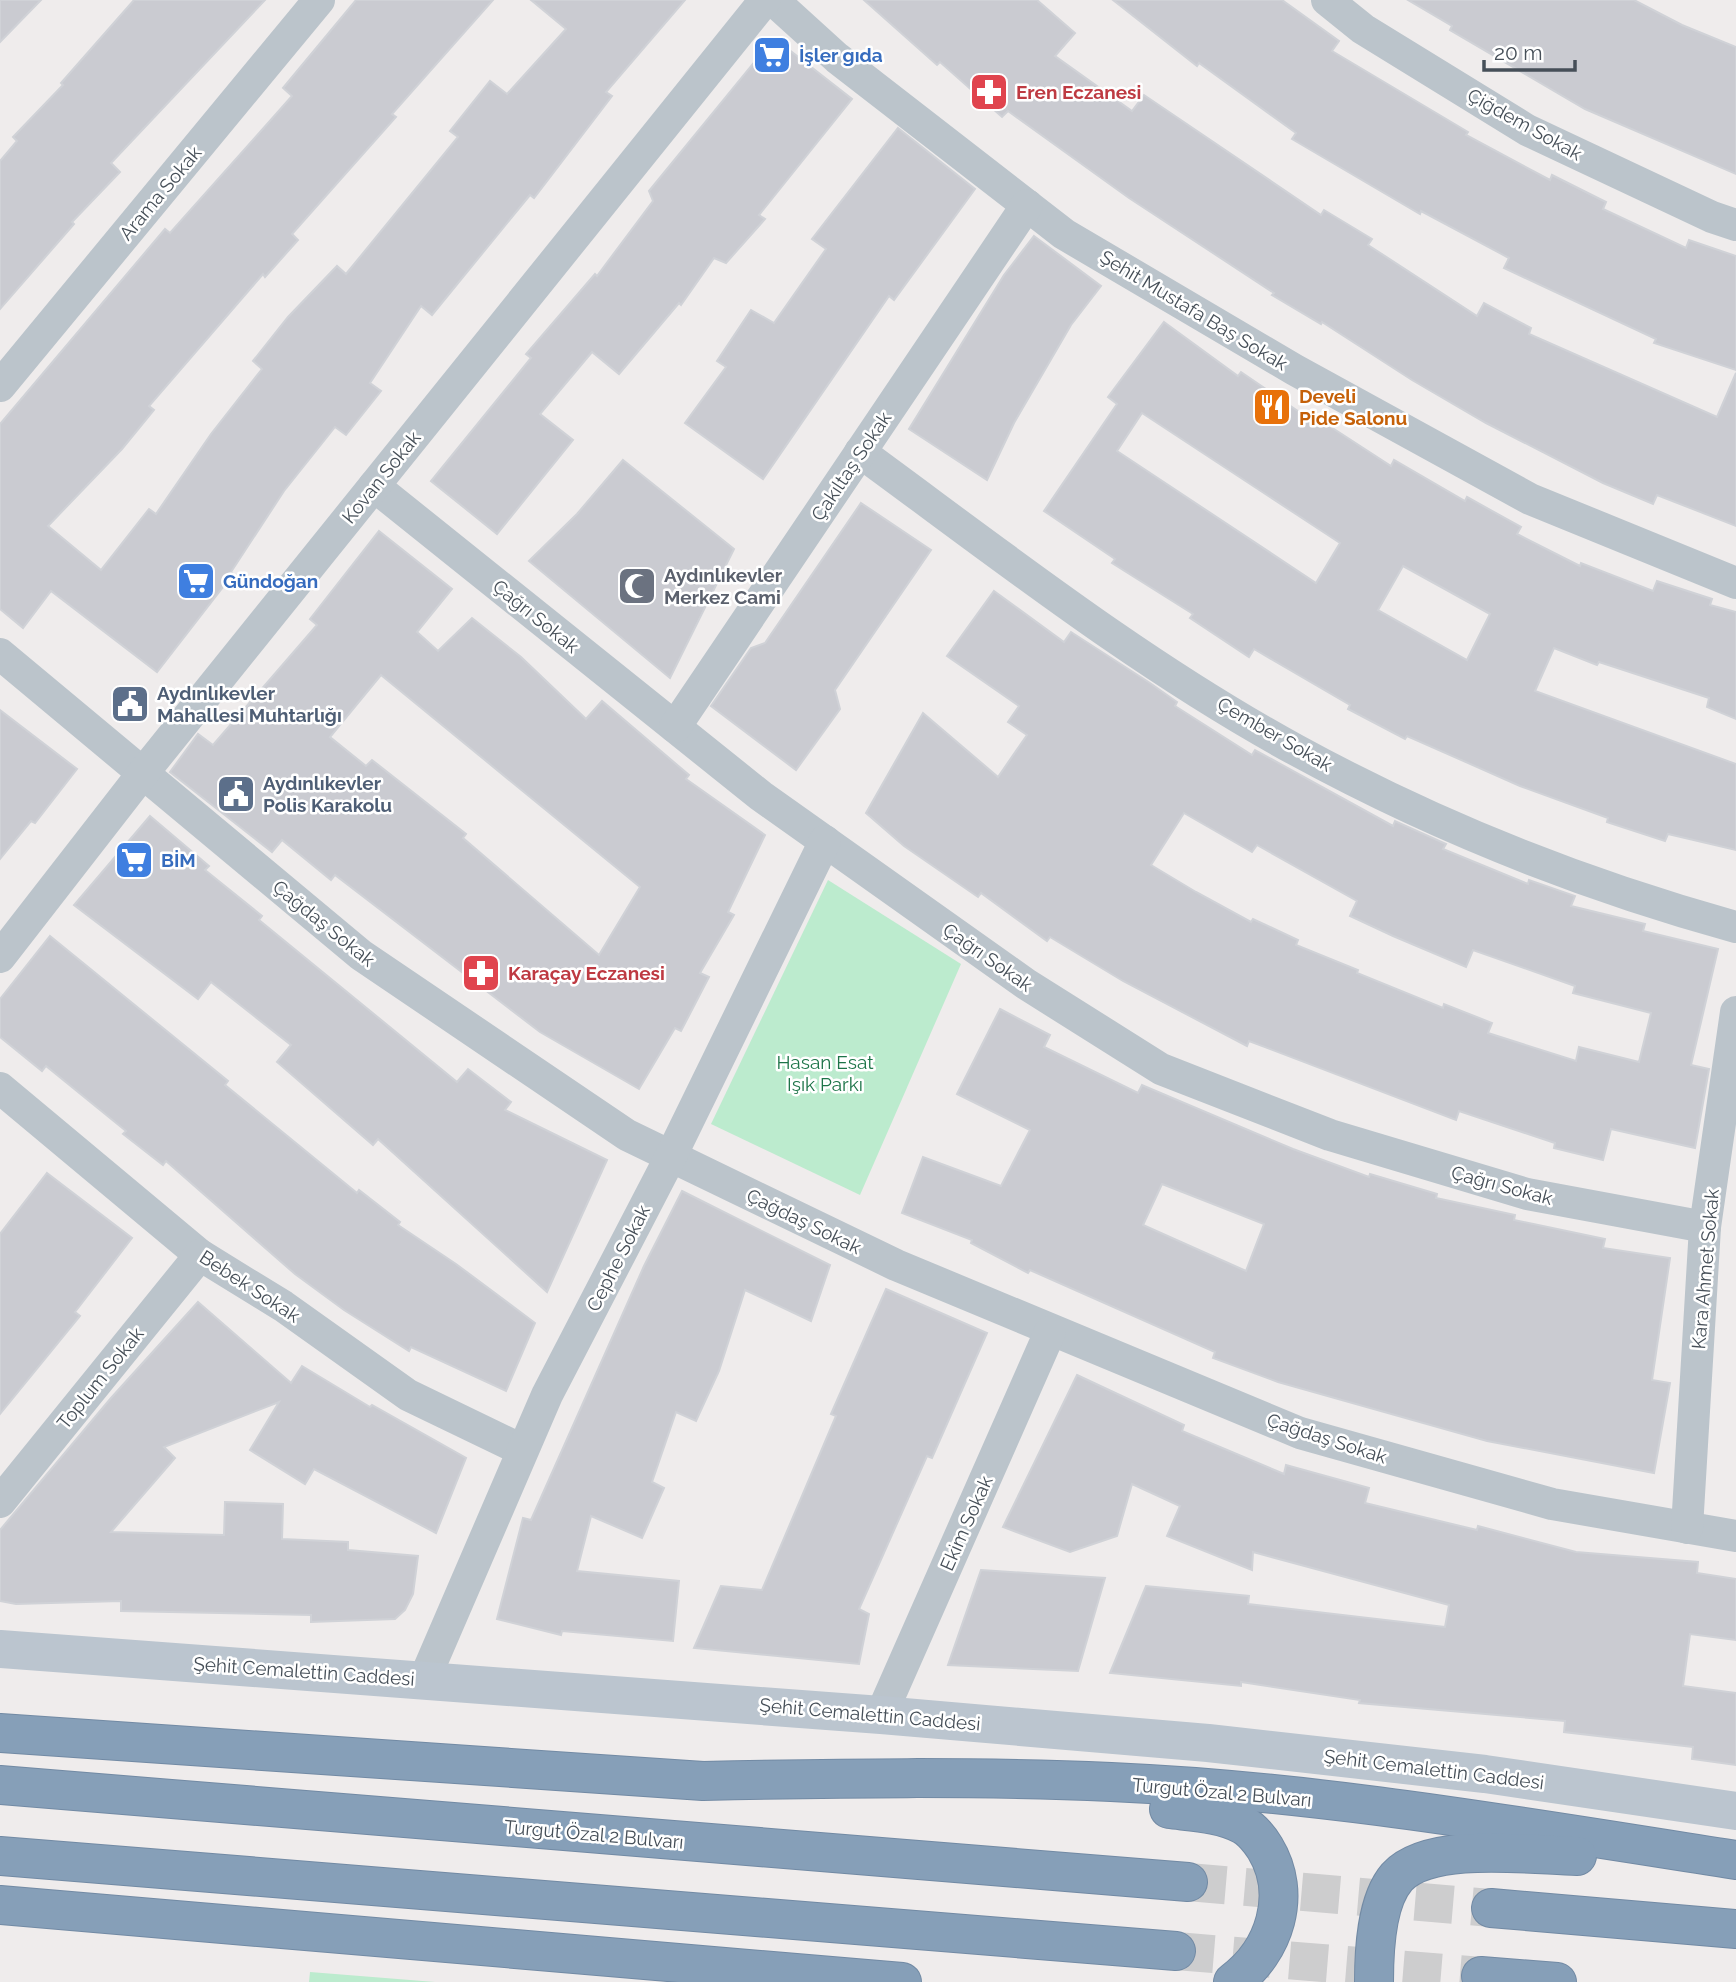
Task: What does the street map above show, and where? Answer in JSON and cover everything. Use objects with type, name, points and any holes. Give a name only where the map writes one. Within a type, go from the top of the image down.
[{"type":"highway","name":"Turgut Özal 2 Bulvarı","points":[[0,1732],[703,1781],[1137,1805],[1207,1814],[1244,1825],[1261,1842],[1274,1863],[1279,1903],[1272,1933],[1265,1948],[1233,1982]]},
{"type":"highway","name":"Turgut Özal 2 Bulvarı","points":[[703,1781],[820,1778],[1112,1782],[1257,1794],[1452,1816],[1736,1862]]},
{"type":"highway","name":"Turgut Özal 2 Bulvarı","points":[[0,1785],[1188,1882]]},
{"type":"highway","points":[[1374,1982],[1378,1936],[1390,1888],[1410,1866],[1430,1859],[1475,1854],[1736,1862]]},
{"type":"highway","points":[[0,1856],[1176,1951]]},
{"type":"highway","points":[[1491,1908],[1736,1929]]},
{"type":"highway","points":[[3,1909],[902,1982]]},
{"type":"highway","points":[[1481,1976],[1557,1982]]},
{"type":"street","name":"Arama Sokak","points":[[0,386],[320,0]]},
{"type":"street","name":"Kovan Sokak","points":[[0,957],[143,773],[765,0]]},
{"type":"street","name":"Şehit Mustafa Baş Sokak","points":[[773,0],[837,58],[1064,234],[1295,370],[1530,499],[1736,583]]},
{"type":"street","name":"Çiğdem Sokak","points":[[1327,0],[1363,29],[1527,130],[1712,217],[1736,225]]},
{"type":"street","name":"Çakıltaş Sokak","points":[[675,727],[1027,205]]},
{"type":"street","name":"Çember Sokak","points":[[860,452],[1119,641],[1296,750],[1477,838],[1641,901],[1736,927]]},
{"type":"street","name":"Çağrı Sokak","points":[[374,486],[675,727],[825,841],[1026,985],[1161,1069],[1329,1135],[1527,1194],[1705,1227]]},
{"type":"street","name":"Çağdaş Sokak","points":[[0,654],[361,955],[626,1135],[896,1265],[1050,1332],[1300,1433],[1552,1504],[1736,1536]]},
{"type":"street","name":"Cephe Sokak","points":[[424,1680],[547,1395],[671,1156],[825,841]]},
{"type":"street","name":"Kara Ahmet Sokak","points":[[1687,1528],[1705,1227],[1736,1012]]},
{"type":"street","name":"Bebek Sokak","points":[[0,1088],[200,1255],[283,1306],[408,1395],[522,1450]]},
{"type":"street","name":"Toplum Sokak","points":[[0,1502],[200,1255]]},
{"type":"street","name":"Ekim Sokak","points":[[881,1714],[1050,1332]]},
{"type":"street","name":"Şehit Cemalettin Caddesi","points":[[0,1649],[881,1714],[1208,1743],[1471,1772],[1736,1811]]},
{"type":"green space","name":"Hasan Esat Işık Parkı","points":[[828,880],[961,964],[860,1195],[711,1124]]},
{"type":"green space","points":[[310,1972],[435,1982],[309,1982]]},
{"type":"building","points":[[0,0],[41,0],[0,42]]},
{"type":"building","points":[[134,0],[265,0],[111,163],[120,172],[72,222],[74,224],[0,309],[0,161],[17,141],[13,137],[63,85],[61,83]]},
{"type":"building","points":[[356,0],[493,0],[392,114],[396,117],[292,234],[298,240],[265,277],[263,274],[149,406],[154,410],[122,449],[48,526],[101,570],[149,509],[156,514],[211,434],[262,369],[253,361],[288,317],[337,266],[346,274],[458,137],[450,131],[490,81],[507,94],[566,29],[531,0],[685,0],[606,92],[612,96],[534,198],[530,195],[432,315],[421,306],[370,383],[381,391],[346,435],[335,427],[284,491],[231,572],[233,574],[157,672],[51,591],[23,628],[0,609],[0,424],[165,229],[170,233],[292,96],[283,88]]},
{"type":"building","points":[[864,0],[1037,0],[1075,33],[1055,56],[1132,111],[1144,95],[1321,215],[1324,210],[1372,239],[1368,245],[1477,316],[1484,303],[1531,328],[1529,334],[1717,417],[1736,373],[1736,526],[1657,495],[1653,504],[1603,483],[1486,423],[1412,380],[1322,322],[1321,324],[1272,295],[1274,293],[1129,198],[1008,111],[1002,117],[940,62],[937,65]]},
{"type":"building","points":[[1113,0],[1282,0],[1339,41],[1332,51],[1468,132],[1466,135],[1550,180],[1552,175],[1606,202],[1603,209],[1686,248],[1689,240],[1736,256],[1736,370],[1654,343],[1656,339],[1504,268],[1509,258],[1421,211],[1420,214],[1292,139],[1296,133],[1199,63],[1197,66]]},
{"type":"building","points":[[1408,0],[1634,0],[1682,25],[1736,47],[1736,174],[1585,109],[1450,30],[1452,26]]},
{"type":"building","points":[[774,38],[852,99],[759,215],[765,219],[726,263],[714,258],[681,305],[679,303],[619,374],[592,352],[540,414],[573,440],[497,534],[431,481],[531,358],[526,354],[595,274],[597,276],[653,201],[649,191]]},
{"type":"building","points":[[898,128],[975,189],[894,300],[889,296],[763,479],[685,423],[726,367],[717,361],[751,310],[774,323],[826,249],[812,239]]},
{"type":"building","points":[[1034,236],[1101,286],[1071,325],[1014,423],[987,480],[909,429],[1004,275]]},
{"type":"building","points":[[1164,322],[1238,376],[1241,372],[1311,420],[1314,416],[1391,466],[1394,460],[1465,501],[1467,497],[1521,527],[1517,534],[1580,566],[1581,563],[1653,591],[1657,581],[1712,599],[1710,605],[1736,612],[1736,719],[1707,707],[1709,698],[1599,662],[1597,665],[1554,648],[1535,691],[1736,764],[1736,850],[1668,834],[1665,841],[1607,822],[1608,818],[1520,786],[1407,736],[1405,739],[1348,709],[1350,705],[1254,649],[1249,657],[1190,618],[1193,614],[1112,563],[1115,559],[1044,511],[1117,404],[1108,397]],"holes":[[[1142,413],[1340,543],[1316,583],[1117,451]],[[1403,566],[1490,614],[1467,660],[1378,610]]]},
{"type":"building","name":"Aydınlıkevler Merkez Cami","points":[[623,460],[734,549],[670,678],[529,561],[577,514]]},
{"type":"building","points":[[861,503],[931,550],[835,690],[840,709],[796,770],[711,706],[751,648],[765,643]]},
{"type":"building","points":[[379,531],[452,589],[417,632],[438,651],[472,618],[521,657],[586,719],[602,701],[689,775],[686,779],[765,835],[728,912],[734,915],[700,973],[709,977],[681,1031],[675,1028],[639,1089],[540,1032],[335,875],[331,880],[282,840],[272,852],[170,772],[198,734],[213,745],[317,625],[310,619]],"holes":[[[381,675],[640,887],[599,955],[463,838],[466,834],[372,760],[366,766],[330,737]]]},
{"type":"building","points":[[994,591],[1064,642],[1071,632],[1177,702],[1175,706],[1252,755],[1255,750],[1393,826],[1395,821],[1446,844],[1443,849],[1528,884],[1529,880],[1575,896],[1571,906],[1645,924],[1643,931],[1718,949],[1691,1065],[1709,1069],[1695,1148],[1611,1129],[1603,1160],[1554,1148],[1555,1143],[1459,1111],[1456,1120],[1249,1041],[1247,1046],[1123,981],[1050,937],[1047,941],[981,893],[978,897],[904,846],[866,813],[923,713],[998,777],[1027,735],[1008,722],[1019,706],[947,656]],"holes":[[[1184,813],[1252,852],[1257,845],[1357,901],[1350,916],[1466,967],[1473,950],[1575,986],[1573,993],[1651,1013],[1639,1062],[1579,1047],[1576,1061],[1488,1033],[1492,1023],[1444,1004],[1443,1008],[1296,945],[1298,940],[1253,919],[1251,922],[1151,865]]]},
{"type":"building","points":[[0,710],[77,769],[35,823],[31,821],[0,859]]},
{"type":"building","points":[[150,816],[209,866],[205,870],[262,916],[259,920],[457,1082],[468,1069],[511,1102],[505,1110],[607,1160],[547,1292],[378,1139],[373,1145],[277,1062],[291,1045],[211,982],[198,999],[74,905]]},
{"type":"building","points":[[50,936],[228,1081],[225,1085],[357,1193],[359,1190],[400,1222],[398,1225],[535,1323],[506,1391],[411,1347],[409,1351],[344,1310],[295,1274],[166,1161],[163,1165],[123,1134],[126,1131],[46,1066],[42,1071],[0,1037],[0,999]]},
{"type":"building","points":[[1000,1009],[1050,1035],[1044,1047],[1138,1093],[1142,1085],[1293,1149],[1369,1177],[1370,1174],[1437,1194],[1436,1198],[1515,1215],[1514,1220],[1605,1239],[1603,1248],[1670,1258],[1652,1380],[1670,1383],[1654,1473],[1487,1441],[1278,1382],[1213,1358],[1215,1352],[1030,1270],[1028,1273],[971,1243],[972,1240],[902,1213],[923,1157],[1001,1186],[1030,1130],[957,1094]],"holes":[[[1162,1184],[1264,1224],[1246,1271],[1143,1225]]]},
{"type":"building","points":[[47,1173],[132,1238],[75,1312],[80,1316],[0,1414],[0,1234]]},
{"type":"building","points":[[682,1191],[830,1265],[811,1321],[745,1290],[719,1371],[696,1421],[676,1412],[652,1482],[664,1488],[642,1538],[591,1516],[577,1571],[679,1581],[673,1641],[562,1631],[561,1635],[497,1619],[523,1518],[531,1520],[644,1266]]},
{"type":"building","points":[[886,1289],[987,1333],[932,1458],[927,1456],[859,1609],[869,1614],[859,1664],[694,1648],[721,1586],[762,1590],[836,1416],[831,1414]]},
{"type":"building","points":[[198,1302],[291,1383],[302,1366],[370,1407],[372,1405],[466,1458],[436,1533],[314,1469],[305,1484],[250,1450],[279,1402],[164,1447],[175,1458],[111,1532],[224,1535],[225,1502],[283,1504],[282,1539],[348,1542],[348,1550],[418,1556],[413,1594],[405,1610],[395,1619],[311,1622],[311,1615],[121,1611],[121,1601],[16,1604],[0,1601],[0,1530],[111,1398]]},
{"type":"building","points":[[1077,1375],[1184,1425],[1182,1431],[1284,1474],[1286,1465],[1369,1488],[1365,1503],[1477,1530],[1478,1526],[1576,1552],[1698,1562],[1697,1573],[1736,1579],[1736,1640],[1690,1634],[1683,1686],[1736,1693],[1736,1765],[1692,1759],[1693,1747],[1564,1732],[1565,1721],[1359,1703],[1360,1700],[1241,1682],[1241,1686],[1110,1673],[1146,1586],[1249,1596],[1248,1604],[1445,1627],[1449,1605],[1253,1552],[1252,1570],[1167,1536],[1180,1506],[1132,1484],[1117,1536],[1070,1552],[1003,1527]]},
{"type":"building","points":[[981,1570],[1105,1578],[1078,1671],[948,1665]]},
{"type":"tunnel","points":[[1188,1882],[1491,1908]]},
{"type":"tunnel","points":[[1176,1951],[1481,1976]]},
{"type":"place","name":"İşler gıda","points":[[772,55]]},
{"type":"place","name":"Eren Eczanesi","points":[[989,92]]},
{"type":"place","name":"Develi Pide Salonu","points":[[1272,407]]},
{"type":"place","name":"Gündoğan","points":[[196,581]]},
{"type":"place","name":"Aydınlıkevler Merkez Cami","points":[[637,586]]},
{"type":"place","name":"Aydınlıkevler Mahallesi Muhtarlığı","points":[[130,704]]},
{"type":"place","name":"Aydınlıkevler Polis Karakolu","points":[[236,794]]},
{"type":"place","name":"BİM","points":[[134,860]]},
{"type":"place","name":"Karaçay Eczanesi","points":[[481,973]]}]
